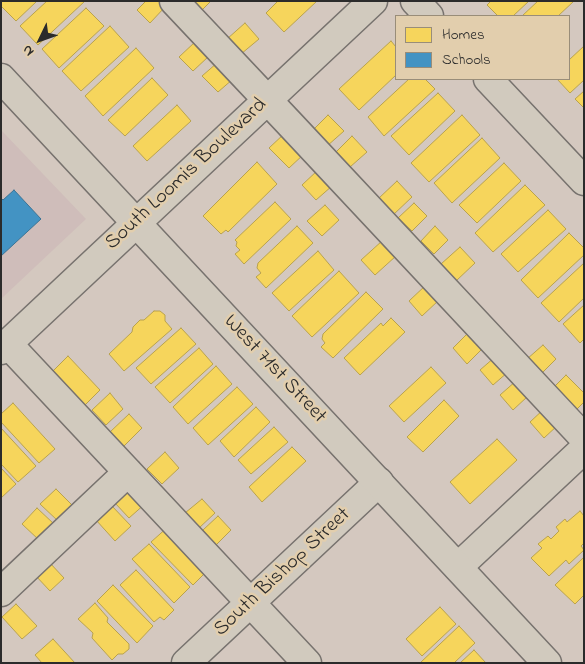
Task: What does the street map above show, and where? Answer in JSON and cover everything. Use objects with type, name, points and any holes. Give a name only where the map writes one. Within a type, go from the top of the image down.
[{"type":"street","points":[[174,1],[584,438]]},
{"type":"street","name":"South Loomis Boulevard","points":[[4,347],[373,1]]},
{"type":"street","points":[[415,1],[429,15]]},
{"type":"street","name":"West 71st Street","points":[[1,78],[547,663]]},
{"type":"street","points":[[489,80],[584,181]]},
{"type":"street","points":[[4,347],[128,472],[307,663]]},
{"type":"street","points":[[458,567],[584,449]]},
{"type":"street","points":[[1,592],[128,472]]},
{"type":"street","name":"South Bishop Street","points":[[186,663],[379,482]]},
{"type":"shaded area","points":[[1,130],[86,219],[1,299]]},
{"type":"building: Homes","points":[[1,1],[37,1],[16,21],[1,6]]},
{"type":"building: Homes","points":[[47,1],[85,1],[38,45],[20,26]]},
{"type":"building: Homes","points":[[146,1],[159,1],[165,7],[150,23],[137,10]]},
{"type":"building: Homes","points":[[192,1],[211,1],[201,11]]},
{"type":"building: Homes","points":[[278,1],[317,1],[284,32],[266,13]]},
{"type":"building: Homes","points":[[491,1],[529,1],[514,15],[497,15],[487,5]]},
{"type":"building: Homes","points":[[538,1],[574,1],[559,15],[523,15]]},
{"type":"building: Homes","points":[[86,8],[104,26],[59,68],[42,49]]},
{"type":"building: Homes","points":[[245,23],[259,39],[241,54],[227,39]]},
{"type":"building: Homes","points":[[110,26],[129,47],[81,91],[62,71]]},
{"type":"building: Homes","points":[[391,41],[395,46],[395,76],[359,110],[339,89]]},
{"type":"building: Homes","points":[[195,42],[209,56],[193,71],[179,57]]},
{"type":"building: Homes","points":[[584,46],[584,80],[570,93],[558,80],[570,80],[570,59]]},
{"type":"building: Homes","points":[[136,48],[154,68],[103,116],[85,96]]},
{"type":"building: Homes","points":[[217,63],[233,79],[218,92],[202,76]]},
{"type":"building: Homes","points":[[152,78],[168,95],[125,136],[108,120]]},
{"type":"building: Homes","points":[[408,80],[426,80],[435,89],[384,136],[368,117]]},
{"type":"building: Homes","points":[[584,91],[584,108],[575,99]]},
{"type":"building: Homes","points":[[438,93],[455,111],[409,155],[391,136]]},
{"type":"building: Homes","points":[[177,105],[191,121],[147,161],[133,146]]},
{"type":"building: Homes","points":[[328,115],[344,131],[327,146],[312,131]]},
{"type":"building: Homes","points":[[462,115],[480,135],[429,182],[411,163]]},
{"type":"building: Homes","points":[[284,134],[304,154],[289,168],[269,148]]},
{"type":"building: Homes","points":[[352,136],[367,152],[350,167],[336,152]]},
{"type":"building: Homes","points":[[482,138],[500,158],[452,203],[434,183]]},
{"type":"building: Homes","points":[[257,162],[277,184],[228,232],[226,230],[221,234],[203,216]]},
{"type":"building: Homes","points":[[504,163],[521,181],[477,223],[459,205]]},
{"type":"building: Homes","points":[[318,170],[332,186],[316,200],[302,185]]},
{"type":"building: Homes","points":[[397,181],[412,197],[393,215],[378,199]]},
{"type":"building: Homes","points":[[525,185],[545,205],[493,252],[475,233]]},
{"type":"building: Homes","points":[[275,202],[291,219],[244,264],[235,254],[240,250],[236,246],[237,242],[235,240]]},
{"type":"building: Homes","points":[[414,203],[427,216],[412,231],[398,218]]},
{"type":"building: Homes","points":[[325,205],[339,220],[322,236],[307,221]]},
{"type":"building: Homes","points":[[548,210],[566,229],[518,272],[501,254]]},
{"type":"building: Homes","points":[[297,226],[313,243],[266,288],[256,277],[261,273],[257,268],[258,263]]},
{"type":"building: Homes","points":[[435,226],[448,240],[434,254],[421,241]]},
{"type":"building: Homes","points":[[569,233],[584,248],[584,255],[538,298],[521,280]]},
{"type":"building: Homes","points":[[382,241],[396,256],[375,275],[361,260]]},
{"type":"building: Homes","points":[[460,247],[475,263],[456,281],[441,264]]},
{"type":"building: Homes","points":[[318,251],[334,270],[289,311],[272,293]]},
{"type":"building: Homes","points":[[584,263],[584,298],[559,322],[541,303]]},
{"type":"building: Homes","points":[[339,271],[359,293],[312,337],[292,316]]},
{"type":"building: Homes","points":[[426,285],[439,300],[422,316],[409,301]]},
{"type":"building: Homes","points":[[366,292],[383,309],[333,358],[321,347],[325,343],[322,339],[323,334]]},
{"type":"building: Homes","points":[[584,305],[584,339],[580,343],[563,324]]},
{"type":"building: Homes","points":[[154,311],[160,311],[165,315],[165,321],[172,329],[124,371],[109,354],[132,332],[133,327],[140,320],[144,320]]},
{"type":"building: Homes","points":[[391,318],[405,332],[360,375],[344,358],[381,323],[383,326]]},
{"type":"building: Homes","points":[[181,328],[196,344],[151,384],[136,368]]},
{"type":"building: Homes","points":[[469,332],[484,347],[467,364],[453,348]]},
{"type":"building: Homes","points":[[543,345],[556,359],[541,374],[527,359]]},
{"type":"building: Homes","points":[[199,348],[213,364],[170,403],[155,387]]},
{"type":"building: Homes","points":[[68,356],[100,390],[84,406],[52,372]]},
{"type":"building: Homes","points":[[495,357],[508,372],[493,385],[480,370]]},
{"type":"building: Homes","points":[[216,366],[232,384],[188,424],[173,407]]},
{"type":"building: Homes","points":[[431,367],[446,383],[404,422],[389,406]]},
{"type":"building: Homes","points":[[566,375],[584,393],[584,402],[574,412],[552,389]]},
{"type":"building: Homes","points":[[516,381],[528,396],[513,410],[500,395]]},
{"type":"building: Homes","points":[[237,387],[253,404],[208,445],[193,428]]},
{"type":"building: Homes","points":[[110,393],[123,409],[106,425],[92,410]]},
{"type":"building: Homes","points":[[444,400],[459,416],[423,452],[407,437]]},
{"type":"building: Homes","points":[[13,403],[55,449],[39,463],[1,422],[1,414]]},
{"type":"building: Homes","points":[[256,407],[270,422],[234,457],[220,441]]},
{"type":"building: Homes","points":[[544,409],[558,425],[544,438],[530,422]]},
{"type":"building: Homes","points":[[129,414],[142,428],[124,446],[110,432]]},
{"type":"building: Homes","points":[[274,427],[288,442],[251,474],[238,460]]},
{"type":"building: Homes","points":[[1,428],[36,466],[18,482],[1,464]]},
{"type":"building: Homes","points":[[497,439],[517,460],[470,504],[450,482]]},
{"type":"building: Homes","points":[[292,447],[306,461],[262,502],[249,487]]},
{"type":"building: Homes","points":[[165,452],[179,468],[162,484],[147,469]]},
{"type":"building: Homes","points":[[1,468],[16,484],[1,498]]},
{"type":"building: Homes","points":[[132,487],[146,503],[129,518],[115,503]]},
{"type":"building: Homes","points":[[56,489],[73,506],[58,521],[40,504]]},
{"type":"building: Homes","points":[[202,499],[215,513],[199,528],[185,513]]},
{"type":"building: Homes","points":[[111,505],[131,526],[115,541],[96,520]]},
{"type":"building: Homes","points":[[37,508],[54,524],[39,540],[22,524]]},
{"type":"building: Homes","points":[[580,511],[584,516],[584,543],[581,546],[584,550],[569,564],[566,560],[549,576],[531,558],[542,548],[538,544],[548,536],[551,539],[559,531],[556,527],[565,519],[567,522]]},
{"type":"building: Homes","points":[[218,516],[231,530],[216,545],[203,530]]},
{"type":"building: Homes","points":[[169,526],[210,568],[193,585],[151,542]]},
{"type":"building: Homes","points":[[149,544],[190,587],[174,603],[132,559]]},
{"type":"building: Homes","points":[[584,557],[584,595],[575,604],[555,585]]},
{"type":"building: Homes","points":[[49,562],[64,578],[50,591],[35,575]]},
{"type":"building: Homes","points":[[136,570],[174,610],[164,620],[160,617],[154,622],[120,585]]},
{"type":"building: Homes","points":[[113,585],[153,626],[137,643],[97,601]]},
{"type":"building: Homes","points":[[95,603],[108,618],[107,622],[129,644],[129,649],[123,654],[118,654],[112,660],[92,638],[93,633],[78,619]]},
{"type":"building: Homes","points":[[16,604],[37,626],[22,639],[2,617]]},
{"type":"building: Homes","points":[[440,607],[456,624],[422,656],[406,639]]},
{"type":"building: Homes","points":[[459,626],[475,643],[454,663],[420,663]]},
{"type":"building: Homes","points":[[53,639],[75,663],[42,663],[35,655]]},
{"type":"building: Homes","points":[[474,650],[486,663],[460,663]]},
{"type":"building: Schools","points":[[14,190],[41,219],[1,256],[1,198],[3,200]]}]
